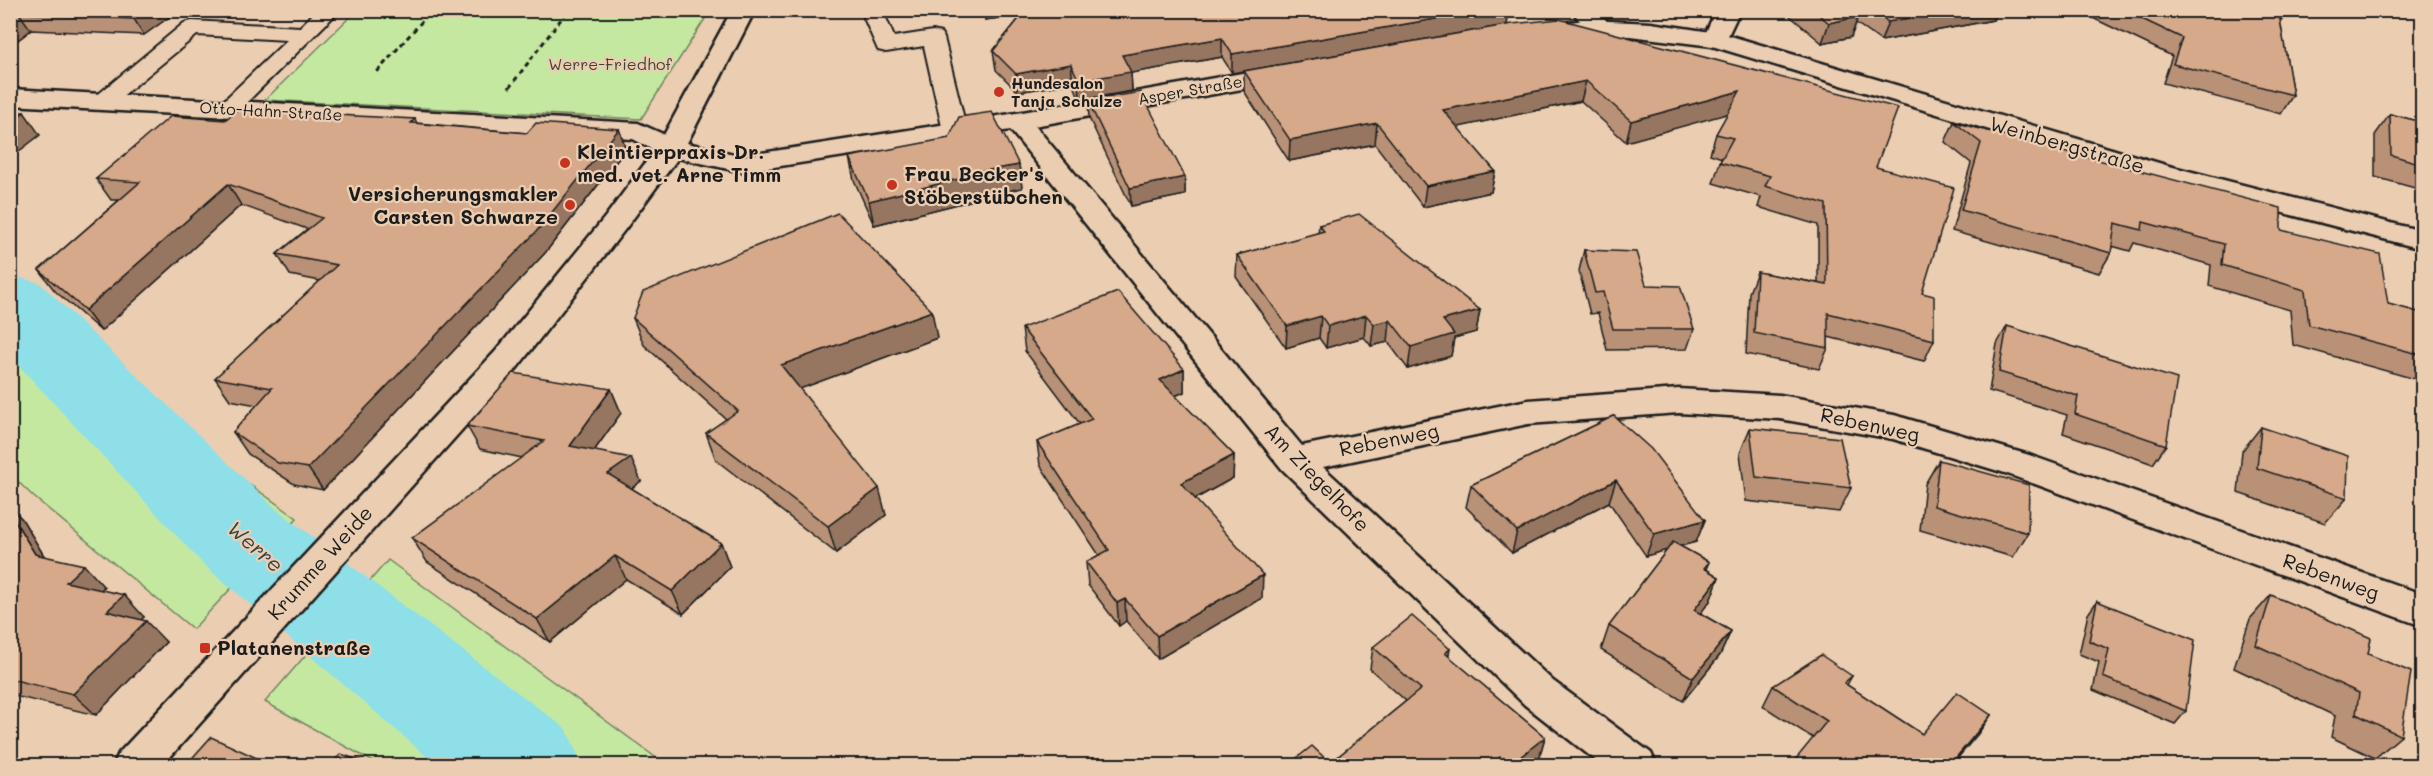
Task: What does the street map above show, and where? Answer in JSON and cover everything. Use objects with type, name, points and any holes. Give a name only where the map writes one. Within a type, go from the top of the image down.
[{"type":"street","name":"Krumme Weide","points":[[134,765],[213,682],[365,512],[506,360],[616,222],[671,148],[744,10]]},
{"type":"street","points":[[1519,32],[1592,19],[1715,39],[1728,10]]},
{"type":"street","name":"Weinbergstraße","points":[[1715,39],[2159,172],[2422,240]]},
{"type":"street","name":"Asper Straße","points":[[671,148],[742,164],[1017,121],[1308,69]]},
{"type":"street","name":"Otto-Hahn-Straße","points":[[10,98],[638,131],[671,148]]},
{"type":"street","name":"Am Ziegelhofe","points":[[1017,121],[1294,460],[1539,693],[1636,765]]},
{"type":"street","name":"Rebenweg","points":[[1294,460],[1528,412],[1679,401],[1780,407],[1894,427],[2017,464],[2422,610]]},
{"type":"lane","points":[[227,109],[330,10]]},
{"type":"lane","points":[[877,10],[874,18],[886,45],[933,38],[955,131]]},
{"type":"lane","points":[[101,102],[192,27],[306,34]]},
{"type":"path","points":[[377,72],[432,10]]},
{"type":"path","points":[[508,88],[568,10]]},
{"type":"green space","name":"Werre-Friedhof","points":[[357,10],[710,11],[641,119],[265,100]]},
{"type":"green space","points":[[10,292],[171,429],[297,518],[193,629],[35,498],[11,475]]},
{"type":"green space","points":[[388,560],[666,765],[379,765],[265,702]]},
{"type":"building","points":[[10,10],[146,10],[134,19],[19,13],[10,20]]},
{"type":"building","points":[[1026,10],[1487,10],[1232,54],[1222,38],[1122,55],[1131,72],[1079,81],[1071,64],[1016,74],[993,51]]},
{"type":"building","points":[[1813,10],[1857,10],[1858,17],[1829,23]]},
{"type":"building","points":[[1873,10],[1950,10],[1888,22]]},
{"type":"building","points":[[2123,10],[2283,10],[2279,14],[2293,95],[2173,64],[2182,38]]},
{"type":"building","points":[[1559,19],[1898,108],[1876,167],[1954,188],[1922,293],[1934,296],[1934,340],[1828,313],[1828,348],[1754,333],[1757,272],[1827,285],[1826,204],[1765,186],[1770,176],[1720,162],[1733,138],[1716,134],[1740,91],[1631,121],[1586,81],[1443,110],[1495,171],[1426,186],[1377,123],[1290,140],[1244,71],[1512,24]]},
{"type":"building","points":[[1141,92],[1185,177],[1130,188],[1088,101]]},
{"type":"building","points":[[237,110],[415,119],[411,123],[527,133],[536,123],[619,129],[536,232],[308,468],[278,463],[233,432],[272,388],[215,378],[337,265],[277,254],[322,218],[228,184],[85,310],[39,270],[140,182],[96,179],[171,116],[225,120]]},
{"type":"building","points":[[10,111],[24,112],[10,122]]},
{"type":"building","points":[[992,112],[1019,165],[977,172],[979,174],[869,201],[849,157],[949,138],[959,117]]},
{"type":"building","points":[[2390,114],[2422,122],[2422,164],[2391,155]]},
{"type":"building","points":[[1954,122],[2281,208],[2281,230],[2380,254],[2388,304],[2422,313],[2422,355],[2309,325],[2305,290],[2222,265],[2224,244],[2143,222],[2142,230],[2115,223],[2111,253],[1961,210],[1981,143]]},
{"type":"building","points":[[838,213],[932,311],[781,365],[879,488],[828,526],[706,433],[738,411],[633,318],[643,292]]},
{"type":"building","points":[[1359,214],[1480,310],[1443,320],[1454,334],[1411,347],[1390,320],[1374,324],[1366,315],[1328,326],[1321,316],[1287,326],[1237,255],[1324,231],[1319,225]]},
{"type":"building","points":[[1584,250],[1636,252],[1646,285],[1680,286],[1694,329],[1613,329],[1603,292],[1595,293]]},
{"type":"building","points":[[1118,292],[1184,369],[1160,380],[1234,455],[1181,483],[1263,575],[1157,636],[1125,599],[1117,603],[1086,562],[1109,550],[1037,442],[1092,419],[1022,328]]},
{"type":"building","points":[[2007,326],[2177,379],[2166,445],[2075,414],[2078,396],[1999,372]]},
{"type":"building","points":[[513,373],[611,389],[570,446],[631,458],[608,474],[721,543],[672,591],[615,556],[537,619],[412,538],[544,441],[467,426]]},
{"type":"building","points":[[1614,416],[1651,449],[1705,520],[1654,534],[1616,480],[1517,531],[1471,485]]},
{"type":"building","points":[[2261,427],[2348,456],[2347,498],[2257,468]]},
{"type":"building","points":[[1750,428],[1840,438],[1851,488],[1756,477]]},
{"type":"building","points":[[1939,460],[2029,485],[2028,533],[1934,506]]},
{"type":"building","points":[[10,513],[35,554],[84,565],[66,582],[124,595],[107,611],[146,621],[73,694],[10,679],[10,611],[18,605],[10,603]]},
{"type":"building","points":[[1673,542],[1709,562],[1704,568],[1719,577],[1694,610],[1731,631],[1693,678],[1609,626]]},
{"type":"building","points":[[2271,595],[2371,638],[2368,654],[2411,672],[2401,736],[2356,714],[2359,693],[2256,645]]},
{"type":"building","points":[[2097,601],[2195,640],[2186,711],[2103,677],[2109,649],[2089,641]]},
{"type":"building","points":[[1412,616],[1450,649],[1445,653],[1545,737],[1510,765],[1500,757],[1491,765],[1288,765],[1312,746],[1330,763],[1421,689],[1373,647]]},
{"type":"building","points":[[1821,655],[1852,676],[1844,683],[1922,734],[1957,692],[1991,715],[1950,765],[1791,765],[1827,721],[1773,686]]},
{"type":"building","points":[[211,737],[272,765],[186,765]]},
{"type":"building","points":[[341,754],[372,765],[330,765]]},
{"type":"waterway","name":"Werre","points":[[10,303],[239,536],[524,766]]},
{"type":"place","name":"Hundesalon Tanja Schulze","points":[[999,92]]},
{"type":"place","name":"Kleintierpraxis Dr. med. vet. Arne Timm","points":[[565,163]]},
{"type":"place","name":"Frau Becker's Stöberstübchen","points":[[892,185]]},
{"type":"place","name":"Versicherungsmakler Carsten Schwarze","points":[[570,205]]},
{"type":"place","name":"Platanenstraße","points":[[205,648]]}]
